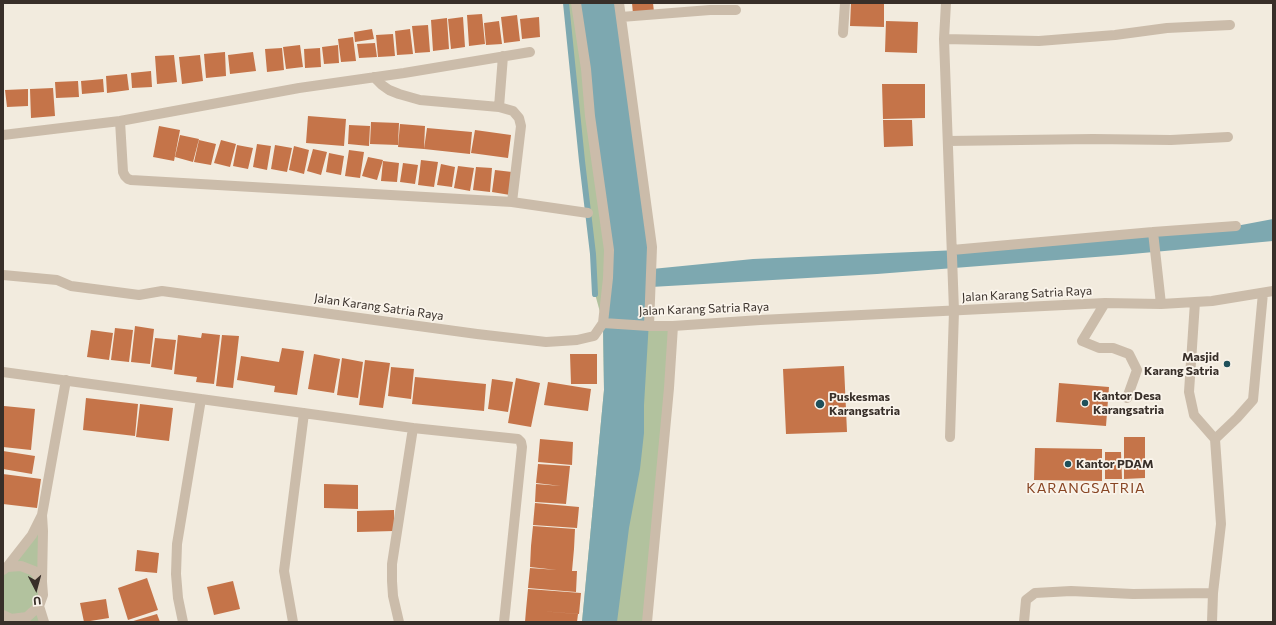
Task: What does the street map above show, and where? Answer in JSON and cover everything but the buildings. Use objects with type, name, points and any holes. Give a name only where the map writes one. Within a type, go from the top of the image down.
[{"type":"street","points":[[576,3],[609,250],[608,278],[603,323]]},
{"type":"street","points":[[619,3],[652,247],[649,326]]},
{"type":"street","points":[[843,33],[845,3]]},
{"type":"street","points":[[946,3],[944,39],[954,311],[950,436]]},
{"type":"street","points":[[621,17],[710,10],[736,10]]},
{"type":"street","points":[[944,39],[1039,41],[1115,35],[1167,28],[1230,25]]},
{"type":"street","points":[[3,135],[120,121],[299,88],[530,52]]},
{"type":"street","points":[[499,107],[503,56]]},
{"type":"street","points":[[374,77],[388,90],[420,100],[499,107],[513,111],[519,118],[521,126],[512,202]]},
{"type":"street","points":[[120,121],[123,172],[125,176],[131,180],[512,202],[588,213]]},
{"type":"street","points":[[948,141],[1093,139],[1171,140],[1228,137]]},
{"type":"street","points":[[952,250],[1236,226]]},
{"type":"street","points":[[1152,232],[1161,304]]},
{"type":"street","name":"Jalan Karang Satria Raya","points":[[3,274],[57,280],[71,286],[139,295],[162,291],[546,342],[577,340],[594,336],[603,323],[673,326],[760,320],[1105,303],[1161,304],[1212,301],[1268,292]]},
{"type":"street","points":[[1215,439],[1253,400],[1268,292]]},
{"type":"street","points":[[1195,302],[1189,392],[1194,415],[1215,439],[1221,524],[1213,593],[1212,622]]},
{"type":"street","points":[[1105,303],[1082,341],[1099,348],[1113,348],[1130,354],[1137,370],[1127,398]]},
{"type":"street","points":[[646,622],[669,388],[673,326]]},
{"type":"street","points":[[3,372],[413,428],[518,439],[521,442],[522,447],[504,622]]},
{"type":"street","points":[[5,568],[32,535],[42,515],[66,380]]},
{"type":"street","points":[[183,622],[178,598],[176,574],[177,544],[201,399]]},
{"type":"street","points":[[293,622],[284,571],[304,413]]},
{"type":"street","points":[[399,622],[392,588],[392,564],[413,428]]},
{"type":"street","points":[[9,618],[27,617],[39,606],[43,594],[44,531],[42,515]]},
{"type":"street","points":[[5,568],[21,566],[34,571],[42,582]]},
{"type":"street","points":[[1024,622],[1026,600],[1035,593],[1071,591],[1133,594],[1213,593]]},
{"type":"street","points":[[39,606],[44,622]]},
{"type":"green space","points":[[566,3],[576,3],[609,250],[603,323],[595,294],[593,254]]},
{"type":"green space","points":[[603,323],[673,326],[647,622],[582,622],[604,390]]},
{"type":"green space","points":[[42,515],[44,622],[12,622],[3,615],[3,570]]},
{"type":"water","points":[[576,3],[619,3],[652,269],[753,259],[958,250],[1236,226],[1273,219],[1273,241],[1121,255],[877,274],[651,287],[644,405],[644,433],[640,469],[629,528],[617,622],[582,622],[604,390],[603,323],[608,278]]},
{"type":"waterway","points":[[566,3],[593,254],[595,294]]},
{"type":"place","name":"Masjid Karang Satria","points":[[1227,364]]},
{"type":"place","name":"Kantor Desa Karangsatria","points":[[1085,403]]},
{"type":"place","name":"Puskesmas Karangsatria","points":[[820,404]]},
{"type":"place","name":"Kantor PDAM","points":[[1068,464]]},
{"type":"district","name":"KARANGSATRIA","points":[[1086,488]]}]
